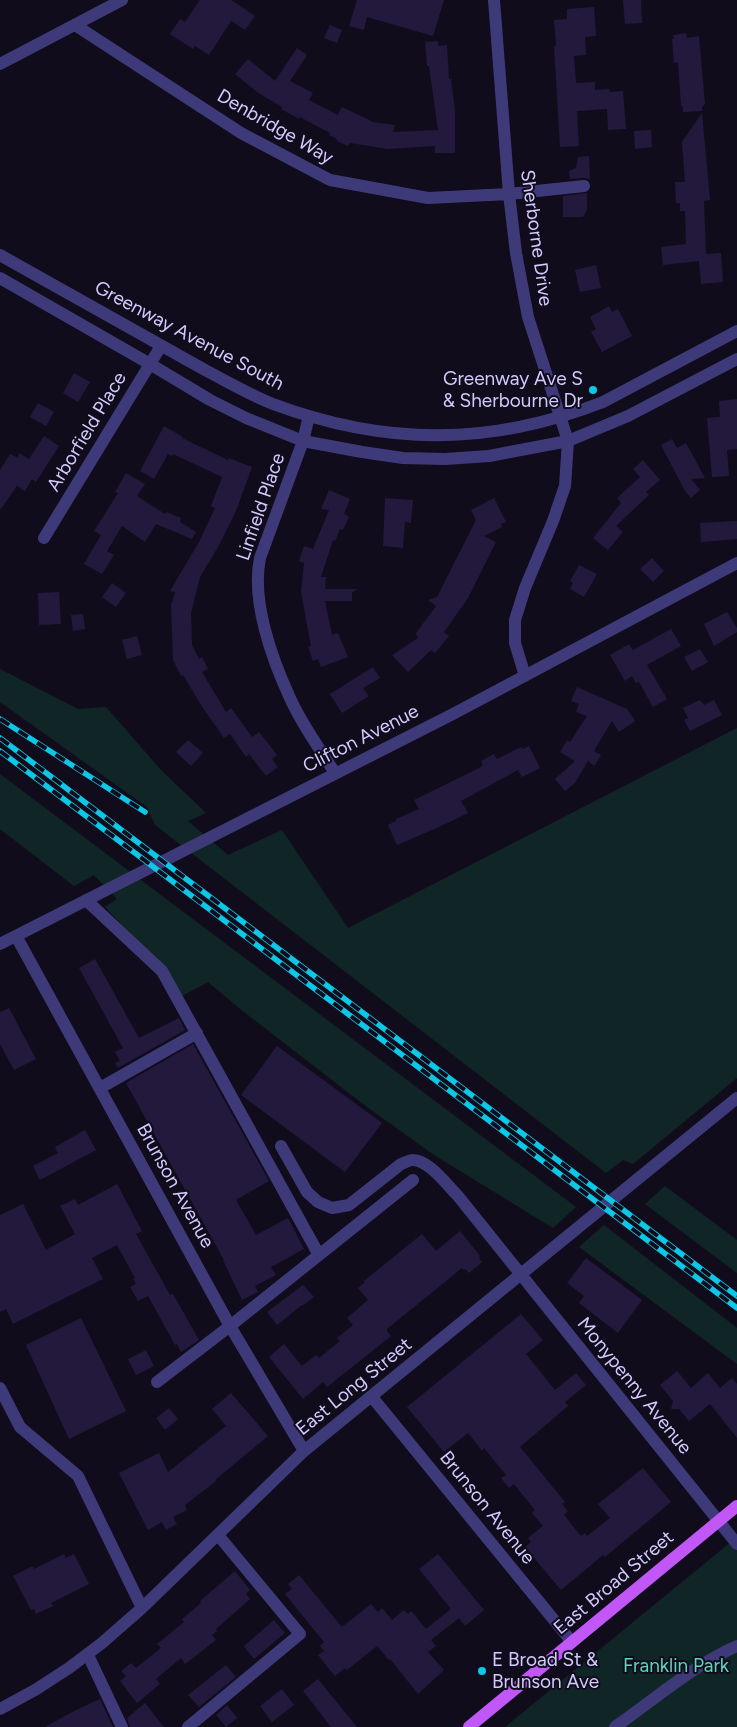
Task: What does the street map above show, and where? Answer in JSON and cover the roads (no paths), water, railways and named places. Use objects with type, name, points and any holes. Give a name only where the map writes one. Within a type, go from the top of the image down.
[{"type":"main road","name":"East Broad Street","points":[[469,1727],[737,1506]]},
{"type":"street","points":[[0,64],[122,0]]},
{"type":"street","name":"Sherborne Drive","points":[[494,0],[508,194],[516,253],[528,316],[568,441],[565,486],[554,521],[525,588],[515,620],[515,643],[524,676]]},
{"type":"street","name":"Denbridge Way","points":[[75,25],[241,133],[330,180],[428,198],[508,194],[584,186]]},
{"type":"street","name":"Greenway Avenue South","points":[[0,255],[161,346],[240,389],[272,404],[309,416],[368,430],[405,434],[444,436],[479,434],[560,417],[602,402],[737,331]]},
{"type":"street","points":[[0,278],[178,382],[246,418],[303,441],[403,458],[445,459],[489,456],[568,441],[628,416],[737,359]]},
{"type":"street","name":"Arborfield Place","points":[[44,538],[161,346]]},
{"type":"street","name":"Linfield Place","points":[[309,416],[303,441],[260,558],[258,593],[269,642],[290,698],[335,773]]},
{"type":"street","name":"Clifton Avenue","points":[[0,944],[453,714],[737,563]]},
{"type":"street","points":[[86,900],[162,971],[319,1255]]},
{"type":"street","name":"Brunson Avenue","points":[[16,936],[230,1326],[304,1451]]},
{"type":"street","points":[[100,1088],[197,1034]]},
{"type":"street","name":"East Long Street","points":[[0,1709],[35,1690],[88,1654],[142,1608],[304,1451],[737,1098]]},
{"type":"street","points":[[273,1170],[289,1161],[281,1146]]},
{"type":"street","name":"Monypenny Avenue","points":[[289,1161],[307,1192],[318,1202],[332,1208],[349,1204],[401,1164],[411,1159],[422,1161],[458,1196],[737,1544]]},
{"type":"street","points":[[157,1382],[413,1180]]},
{"type":"street","points":[[0,1388],[20,1427],[78,1476],[142,1608]]},
{"type":"street","name":"Brunson Avenue","points":[[372,1397],[572,1642]]},
{"type":"street","points":[[188,1727],[300,1634],[218,1535]]},
{"type":"street","points":[[614,1727],[688,1673],[737,1646]]},
{"type":"street","points":[[88,1654],[122,1727]]},
{"type":"railway","points":[[0,719],[145,812]]},
{"type":"railway","points":[[0,738],[737,1296]]},
{"type":"railway","points":[[0,751],[737,1308]]},
{"type":"place","name":"Greenway Ave S & Sherbourne Dr","points":[[593,390]]},
{"type":"place","name":"E Broad St & Brunson Ave","points":[[482,1671]]},
{"type":"park label","name":"Franklin Park","points":[[676,1666]]}]
